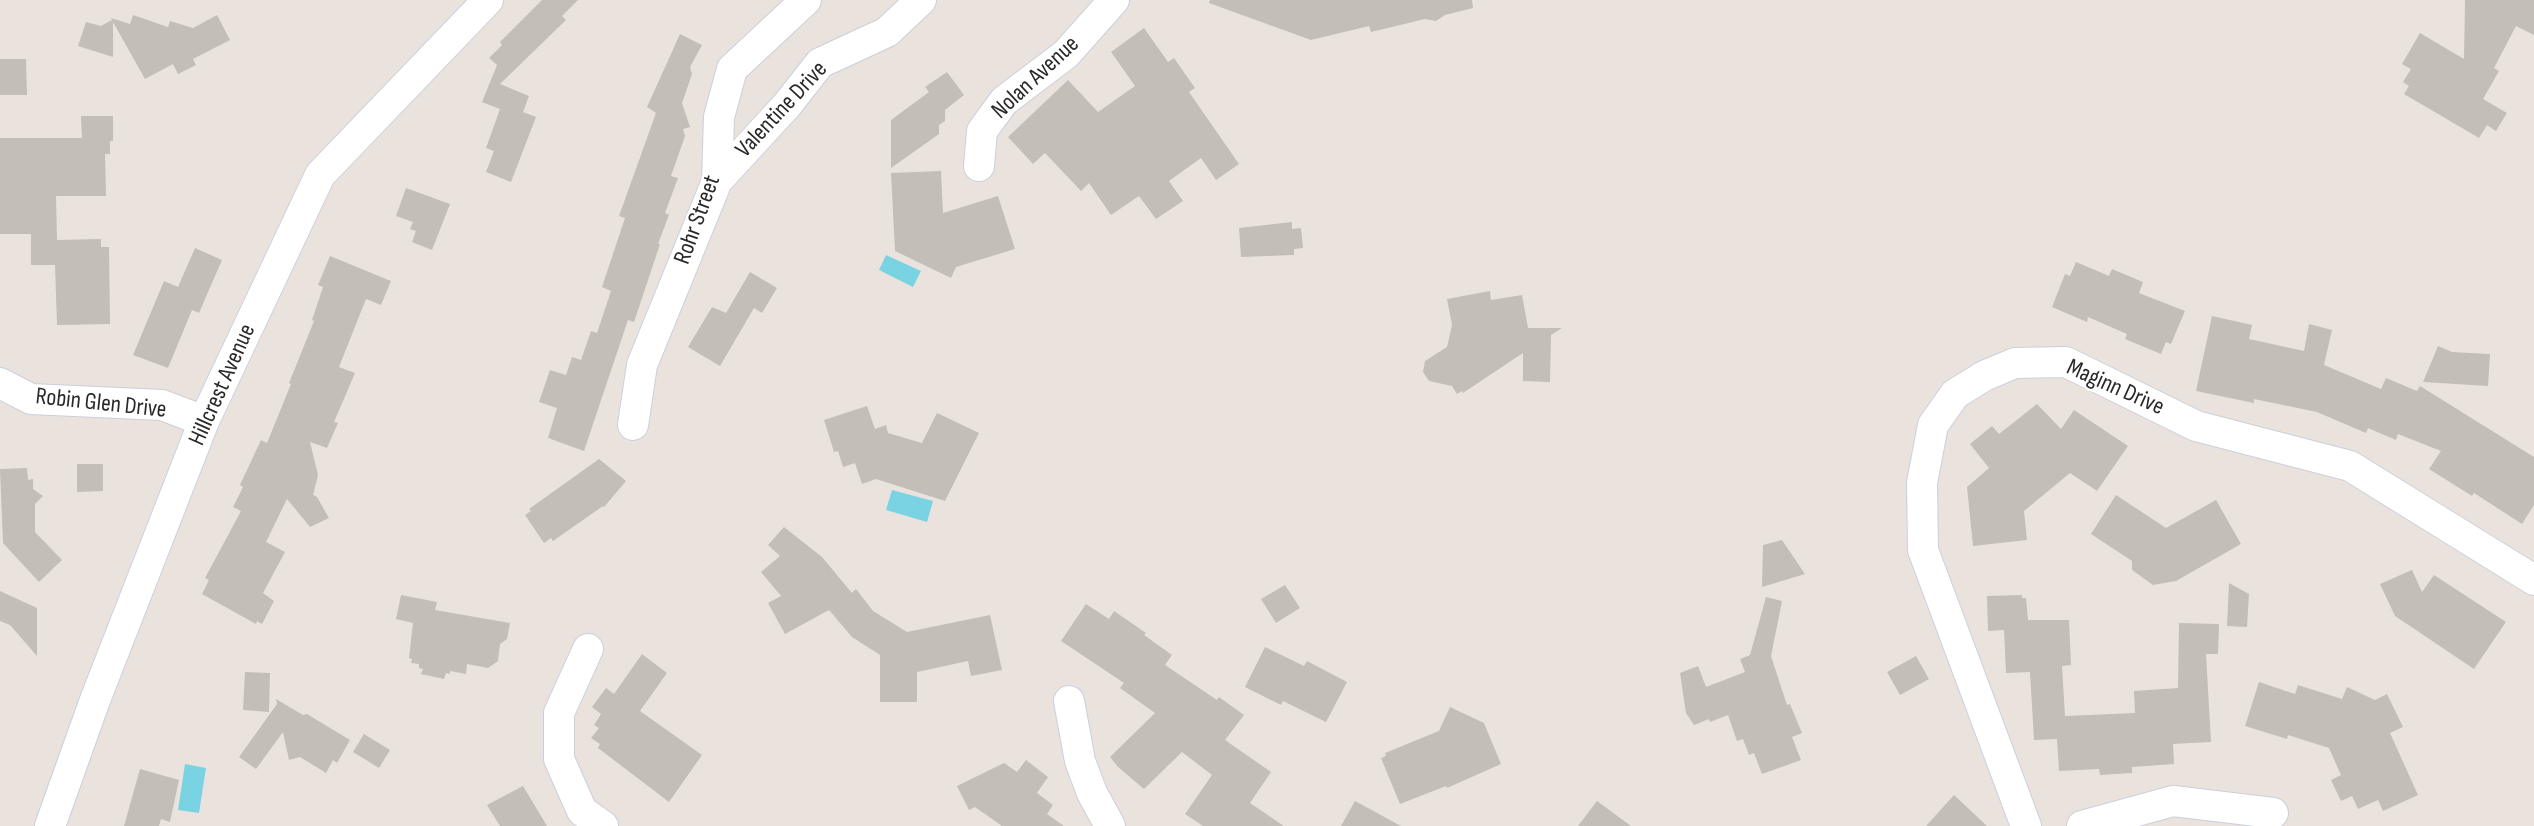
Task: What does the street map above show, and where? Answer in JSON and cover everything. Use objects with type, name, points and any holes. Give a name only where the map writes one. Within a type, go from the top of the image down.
[{"type":"street","name":"Hillcrest Avenue","points":[[50,826],[95,700],[205,421],[320,175],[488,0]]},
{"type":"street","name":"Rohr Street","points":[[634,425],[642,365],[717,181],[719,117],[732,69],[806,0]]},
{"type":"street","name":"Valentine Drive","points":[[717,181],[787,105],[820,63],[887,32],[921,0]]},
{"type":"street","name":"Nolan Avenue","points":[[979,166],[982,131],[1003,101],[1066,54],[1114,0]]},
{"type":"street","name":"Maginn Drive","points":[[2026,826],[1923,550],[1922,483],[1933,425],[1955,394],[1984,376],[2015,363],[2066,362],[2196,426],[2350,466],[2534,580]]},
{"type":"street","name":"Robin Glen Drive","points":[[0,383],[31,399],[162,405],[205,421]]},
{"type":"street","points":[[588,649],[559,713],[559,759],[582,811],[603,826]]},
{"type":"street","points":[[1069,701],[1080,761],[1092,793],[1110,826]]},
{"type":"street","points":[[2082,826],[2173,802],[2273,813]]},
{"type":"water","points":[[886,255],[921,271],[913,287],[879,270]]},
{"type":"water","points":[[892,490],[933,501],[927,522],[886,510]]},
{"type":"water","points":[[185,764],[206,768],[199,813],[178,810]]},
{"type":"building","points":[[542,0],[578,0],[562,16],[566,20],[500,84],[529,96],[523,112],[536,117],[511,182],[486,172],[494,151],[486,148],[500,109],[482,102],[497,65],[489,58],[502,45],[500,42]]},
{"type":"building","points":[[1210,0],[1472,0],[1473,8],[1445,15],[1436,21],[1425,19],[1371,32],[1369,26],[1311,40],[1209,3]]},
{"type":"building","points":[[2465,0],[2534,0],[2534,35],[2516,26],[2494,68],[2499,71],[2483,99],[2507,113],[2496,131],[2487,125],[2479,138],[2404,94],[2409,86],[2403,82],[2411,69],[2402,64],[2420,33],[2464,59]]},
{"type":"building","points":[[133,15],[168,27],[170,21],[193,28],[217,15],[230,40],[193,59],[196,65],[178,74],[173,64],[145,79],[113,22],[113,57],[78,46],[86,22],[101,26],[112,20],[111,18],[130,24]]},
{"type":"building","points":[[1144,28],[1168,62],[1174,58],[1195,88],[1189,92],[1239,164],[1216,180],[1201,158],[1169,181],[1183,201],[1156,219],[1139,196],[1111,215],[1089,183],[1081,191],[1045,153],[1033,164],[1008,137],[1068,80],[1098,112],[1135,86],[1111,52]]},
{"type":"building","points":[[680,34],[702,45],[690,67],[692,74],[682,103],[690,127],[683,129],[685,136],[671,176],[678,178],[665,213],[669,215],[660,244],[634,322],[628,320],[584,451],[548,438],[557,408],[539,402],[550,370],[566,375],[572,357],[581,360],[591,331],[597,333],[611,291],[602,287],[625,218],[619,216],[656,113],[647,107]]},
{"type":"building","points":[[0,59],[26,59],[27,95],[0,95]]},
{"type":"building","points":[[947,72],[964,95],[945,110],[945,121],[939,125],[939,134],[891,168],[891,120],[929,92],[925,87]]},
{"type":"building","points":[[81,116],[113,116],[113,141],[110,141],[110,154],[105,154],[106,196],[56,196],[57,240],[101,239],[101,247],[109,247],[110,324],[57,325],[55,265],[31,265],[31,234],[0,234],[0,138],[82,138]]},
{"type":"building","points":[[941,171],[943,213],[998,196],[1015,249],[956,267],[951,278],[895,251],[891,173]]},
{"type":"building","points":[[406,188],[450,204],[432,250],[412,242],[416,231],[410,229],[413,222],[396,216]]},
{"type":"building","points":[[1292,222],[1292,229],[1301,228],[1303,248],[1294,249],[1294,255],[1241,257],[1239,228]]},
{"type":"building","points":[[195,248],[222,260],[199,313],[192,310],[168,368],[133,355],[164,281],[178,287]]},
{"type":"building","points":[[330,256],[391,281],[381,305],[366,299],[339,367],[355,373],[334,422],[338,423],[327,448],[310,442],[318,475],[313,495],[317,497],[329,518],[310,527],[287,499],[266,542],[285,552],[263,593],[274,601],[262,624],[257,621],[256,624],[202,594],[209,580],[205,578],[241,511],[233,507],[243,487],[240,485],[261,440],[267,443],[291,384],[289,383],[314,321],[312,320],[323,287],[318,285]]},
{"type":"building","points":[[2076,262],[2109,276],[2112,269],[2143,282],[2139,293],[2185,311],[2171,344],[2166,342],[2161,354],[2125,339],[2127,334],[2088,317],[2087,322],[2052,307],[2065,274],[2070,276]]},
{"type":"building","points":[[750,272],[777,288],[762,313],[754,308],[720,366],[688,347],[712,307],[726,313]]},
{"type":"building","points":[[1490,291],[1491,300],[1522,295],[1528,328],[1562,328],[1551,335],[1550,382],[1523,381],[1523,353],[1463,393],[1462,391],[1457,394],[1452,386],[1429,381],[1423,372],[1425,361],[1447,347],[1452,325],[1447,299]]},
{"type":"building","points":[[2212,316],[2252,325],[2249,339],[2304,351],[2309,324],[2332,330],[2324,365],[2381,389],[2386,378],[2417,391],[2420,386],[2534,457],[2534,505],[2522,524],[2474,493],[2472,496],[2429,469],[2441,451],[2398,434],[2396,440],[2368,428],[2366,433],[2317,412],[2196,391]]},
{"type":"building","points":[[2438,346],[2452,352],[2490,354],[2488,386],[2423,382]]},
{"type":"building","points":[[2037,404],[2061,429],[2074,410],[2128,446],[2097,491],[2070,473],[2024,511],[2027,540],[1973,546],[1967,487],[1989,468],[1970,444],[1992,426],[1999,434]]},
{"type":"building","points":[[867,406],[875,429],[886,425],[888,433],[922,443],[937,413],[979,433],[945,501],[876,479],[862,484],[855,463],[843,467],[838,451],[834,452],[824,420]]},
{"type":"building","points":[[599,459],[626,481],[604,507],[553,541],[551,538],[544,543],[525,515],[531,511],[529,509]]},
{"type":"building","points":[[77,464],[103,464],[103,491],[77,492]]},
{"type":"building","points":[[27,468],[28,480],[33,479],[33,489],[43,496],[35,504],[35,532],[62,560],[39,582],[3,543],[0,469]]},
{"type":"building","points":[[2116,495],[2166,528],[2216,500],[2241,544],[2176,581],[2153,585],[2132,570],[2132,561],[2091,534]]},
{"type":"building","points":[[784,527],[822,557],[852,593],[856,589],[873,611],[907,632],[990,615],[1002,670],[971,676],[968,661],[917,672],[917,702],[880,702],[880,655],[852,637],[829,610],[785,634],[768,603],[781,596],[761,572],[780,556],[768,545]]},
{"type":"building","points":[[1782,540],[1805,574],[1762,587],[1763,545]]},
{"type":"building","points":[[2412,570],[2422,592],[2434,575],[2506,622],[2474,669],[2395,616],[2380,584]]},
{"type":"building","points":[[2229,583],[2249,594],[2247,627],[2227,626]]},
{"type":"building","points":[[1285,585],[1300,608],[1276,623],[1261,599]]},
{"type":"building","points":[[0,591],[37,608],[37,656],[10,625],[0,621]]},
{"type":"building","points":[[401,595],[437,602],[435,610],[510,623],[507,639],[500,644],[498,661],[488,668],[467,664],[466,674],[450,671],[444,679],[421,674],[423,669],[419,668],[419,664],[411,663],[412,659],[409,658],[413,623],[396,619]]},
{"type":"building","points":[[2022,595],[2022,598],[2026,598],[2028,620],[2069,620],[2071,665],[2062,666],[2065,716],[2135,713],[2134,691],[2178,688],[2179,623],[2219,624],[2218,654],[2206,654],[2211,742],[2173,744],[2174,764],[2132,767],[2132,773],[2100,775],[2099,769],[2059,771],[2057,739],[2034,740],[2030,672],[2006,673],[2004,630],[1988,631],[1987,596]]},
{"type":"building","points":[[1766,597],[1782,601],[1771,656],[1787,705],[1790,704],[1802,733],[1792,737],[1801,760],[1762,774],[1754,753],[1749,755],[1743,739],[1737,741],[1728,715],[1694,725],[1686,713],[1680,673],[1698,666],[1706,687],[1745,672],[1740,659],[1750,655]]},
{"type":"building","points":[[1086,604],[1109,619],[1114,611],[1146,633],[1144,635],[1172,655],[1165,665],[1244,715],[1225,740],[1271,772],[1250,803],[1284,826],[1203,826],[1185,814],[1212,775],[1182,752],[1144,789],[1118,767],[1110,757],[1155,713],[1120,688],[1124,683],[1061,641]]},
{"type":"building","points":[[1265,647],[1304,666],[1307,661],[1347,682],[1326,722],[1283,701],[1281,705],[1245,687]]},
{"type":"building","points":[[642,654],[667,673],[640,711],[702,755],[669,802],[598,748],[600,744],[591,738],[599,728],[594,725],[601,714],[592,707],[606,688],[614,694]]},
{"type":"building","points":[[1916,656],[1929,679],[1900,695],[1887,672]]},
{"type":"building","points":[[245,672],[270,673],[269,712],[243,710]]},
{"type":"building","points":[[2259,682],[2295,694],[2298,685],[2342,699],[2347,687],[2375,700],[2387,694],[2403,727],[2390,733],[2418,795],[2383,811],[2378,800],[2358,809],[2352,796],[2341,801],[2331,780],[2341,775],[2329,748],[2288,735],[2287,739],[2245,726]]},
{"type":"building","points":[[276,699],[350,740],[337,763],[333,760],[326,773],[300,757],[289,760],[283,732],[256,769],[239,757],[277,704]]},
{"type":"building","points":[[1450,707],[1484,723],[1501,764],[1447,788],[1446,786],[1400,804],[1381,758],[1386,756],[1385,753],[1439,731]]},
{"type":"building","points":[[364,734],[390,750],[379,768],[353,752]]},
{"type":"building","points":[[1026,760],[1048,777],[1037,793],[1053,805],[1047,814],[1064,826],[1002,826],[975,807],[969,810],[957,786],[1004,763],[1017,772]]},
{"type":"building","points":[[140,769],[179,780],[170,822],[161,819],[159,826],[124,826]]},
{"type":"building","points":[[523,786],[547,826],[500,826],[487,805]]},
{"type":"building","points":[[1954,795],[1987,826],[1926,826]]},
{"type":"building","points":[[1355,801],[1401,826],[1341,826]]},
{"type":"building","points":[[1597,801],[1631,826],[1578,826]]}]
